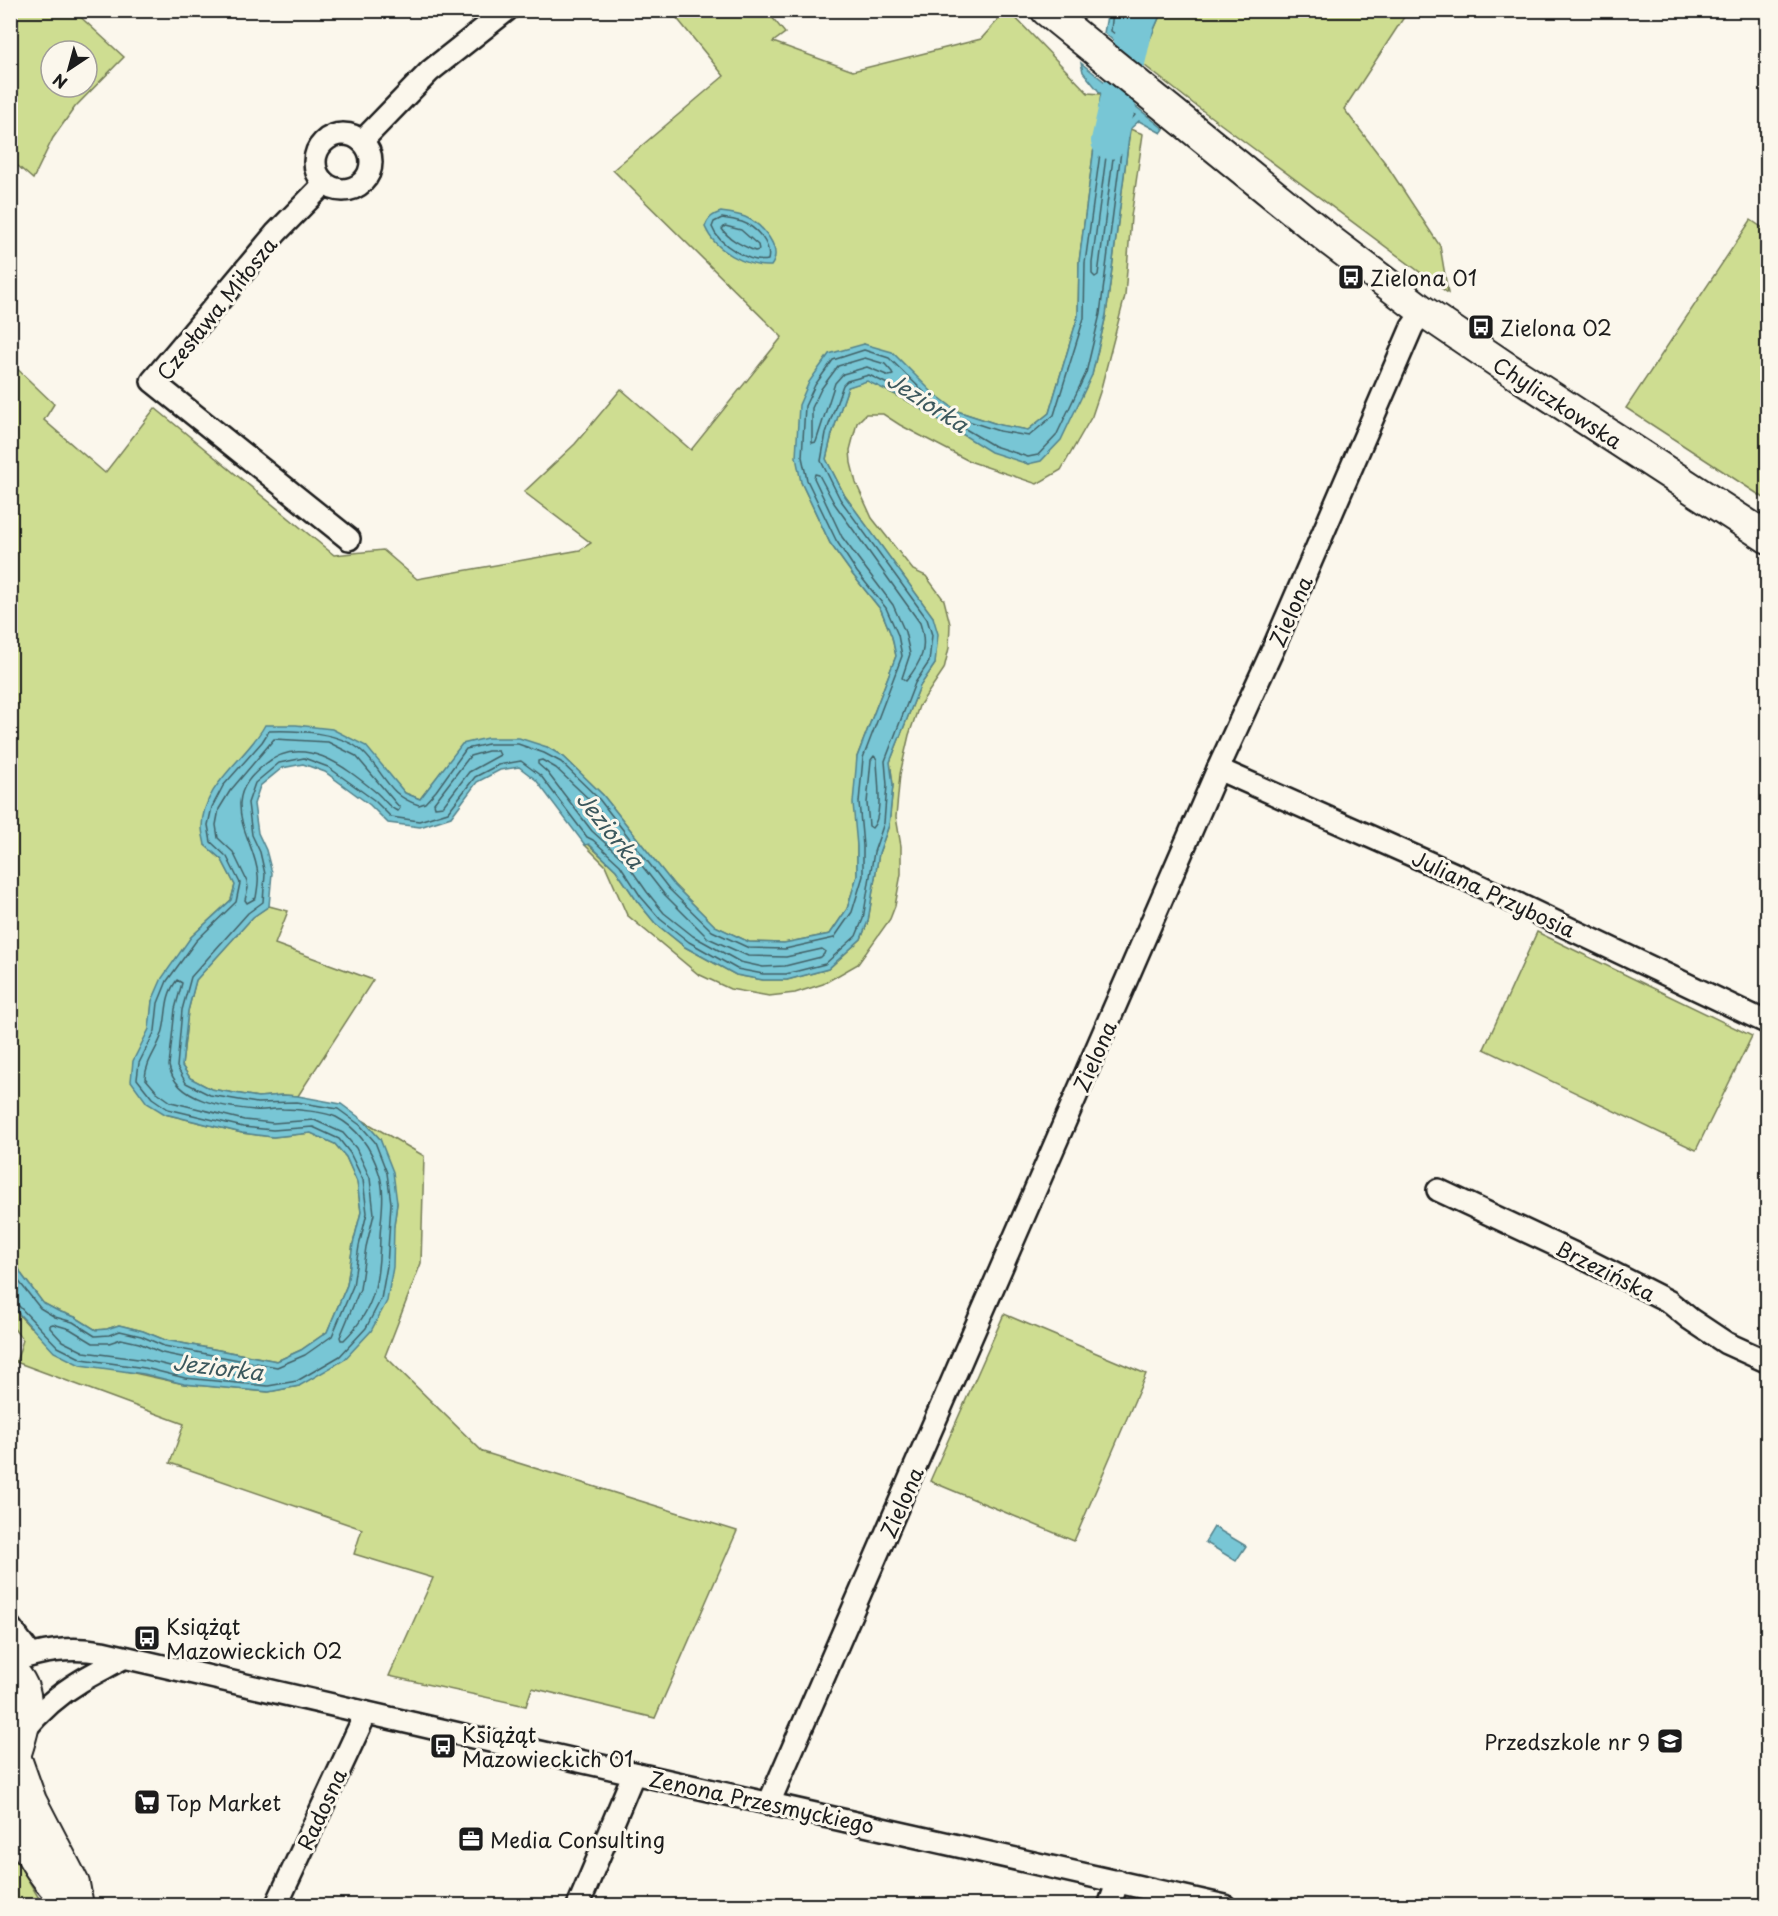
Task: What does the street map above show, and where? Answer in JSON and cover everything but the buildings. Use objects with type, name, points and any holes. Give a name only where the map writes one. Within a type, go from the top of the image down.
[{"type":"street","points":[[362,141],[430,71],[507,10]]},
{"type":"street","name":"Chyliczkowska","points":[[1046,10],[1332,242],[1423,311],[1539,390],[1767,538]]},
{"type":"street","points":[[336,134],[354,136],[362,141],[371,158],[371,168],[365,180],[352,189],[342,191],[324,184],[315,169],[314,160],[321,143],[336,134]]},
{"type":"street","name":"Czesława Miłosza","points":[[324,184],[276,232],[152,381],[349,539]]},
{"type":"street","name":"Zielona","points":[[769,1803],[1219,767],[1282,629],[1412,327],[1423,311]]},
{"type":"street","name":"Juliana Przybosia","points":[[1219,767],[1459,876],[1767,1023]]},
{"type":"street","name":"Brzezińska","points":[[1438,1190],[1575,1254],[1668,1301],[1726,1343],[1767,1362]]},
{"type":"street","points":[[10,1627],[21,1663],[16,1675],[25,1694],[26,1714],[16,1749],[31,1801],[74,1884],[77,1905]]},
{"type":"street","name":"Zenona Przesmyckiego","points":[[10,1662],[21,1663],[65,1648],[83,1649],[1225,1905]]},
{"type":"street","points":[[16,1749],[32,1720],[58,1697],[123,1658]]},
{"type":"street","name":"Radosna","points":[[276,1905],[366,1713]]},
{"type":"street","points":[[578,1905],[634,1773]]},
{"type":"street","points":[[10,1815],[50,1884],[77,1905]]},
{"type":"street","points":[[1109,1905],[1118,1881]]},
{"type":"green space","points":[[10,11],[74,11],[124,57],[99,83],[99,39],[39,39],[39,99],[83,99],[53,138],[33,179],[11,160]]},
{"type":"green space","points":[[671,11],[767,11],[785,33],[773,42],[853,71],[981,39],[1006,11],[1009,11],[1088,93],[1101,94],[1079,262],[1078,316],[1049,413],[1028,430],[1000,425],[957,411],[864,344],[801,482],[830,543],[881,610],[892,637],[896,656],[857,757],[857,876],[847,909],[830,934],[784,943],[749,942],[715,926],[674,885],[603,795],[564,757],[547,747],[451,759],[420,799],[405,793],[388,775],[258,738],[239,759],[205,845],[222,860],[235,885],[231,900],[191,937],[152,1001],[150,1029],[144,1043],[165,1114],[242,1133],[273,1137],[311,1133],[335,1144],[346,1157],[357,1181],[361,1212],[353,1244],[347,1285],[327,1332],[301,1350],[277,1361],[165,1340],[119,1325],[96,1330],[75,1317],[43,1303],[22,1275],[11,1253],[10,362],[54,404],[44,420],[105,473],[155,408],[334,555],[383,550],[417,579],[580,550],[591,543],[524,492],[575,444],[621,389],[691,450],[782,337],[613,170],[724,76]]},
{"type":"green space","points":[[1162,11],[1408,11],[1344,109],[1386,164],[1440,246],[1448,293],[1140,62]]},
{"type":"green space","points":[[1130,129],[1143,134],[1131,217],[1125,296],[1092,416],[1061,470],[1037,484],[969,461],[883,414],[866,414],[857,423],[850,450],[851,463],[856,483],[872,518],[913,570],[926,576],[944,600],[950,624],[949,648],[944,669],[919,706],[909,735],[900,774],[896,817],[901,846],[901,874],[890,919],[858,964],[823,984],[795,993],[769,996],[730,989],[698,974],[627,915],[605,865],[585,845],[588,844],[616,870],[655,923],[685,947],[736,975],[763,980],[787,980],[828,969],[861,939],[868,921],[879,853],[889,825],[893,785],[890,762],[920,686],[935,664],[933,617],[845,496],[826,459],[832,434],[848,387],[867,380],[1028,464],[1092,375],[1106,315]]},
{"type":"green space","points":[[1751,220],[1767,231],[1767,500],[1626,408]]},
{"type":"green space","points":[[269,906],[288,911],[275,944],[373,980],[298,1096],[258,1097],[211,1089],[190,1078],[182,1066],[188,1011],[196,980],[253,917]]},
{"type":"green space","points":[[1537,932],[1752,1036],[1696,1150],[1484,1049]]},
{"type":"green space","points":[[364,1121],[424,1156],[421,1263],[385,1356],[483,1452],[737,1531],[655,1718],[532,1688],[526,1706],[389,1676],[433,1578],[354,1554],[362,1529],[170,1463],[184,1424],[16,1362],[23,1340],[11,1325],[10,1305],[30,1327],[116,1369],[184,1384],[268,1392],[299,1386],[394,1226],[397,1203],[380,1139]]},
{"type":"green space","points":[[1004,1314],[1146,1374],[1074,1541],[930,1481]]},
{"type":"green space","points":[[11,1851],[43,1905],[11,1905]]},
{"type":"water","points":[[1108,10],[1162,11],[1140,62],[1104,33]]},
{"type":"water","points":[[1081,63],[1164,129],[1161,133],[1139,121],[1130,129],[1106,315],[1092,375],[1061,440],[1041,461],[1028,464],[991,452],[907,400],[867,381],[848,387],[832,434],[826,459],[845,496],[933,617],[938,634],[935,664],[920,686],[890,762],[893,785],[889,825],[879,853],[868,921],[861,939],[828,969],[787,980],[763,980],[736,975],[685,947],[655,923],[616,870],[589,844],[585,845],[536,780],[519,767],[500,770],[477,782],[451,817],[420,827],[388,823],[370,805],[325,772],[303,764],[282,768],[260,786],[254,804],[258,833],[266,850],[272,873],[269,906],[253,917],[196,980],[188,1011],[182,1066],[190,1078],[211,1089],[258,1097],[298,1096],[341,1104],[364,1121],[380,1139],[393,1172],[397,1203],[393,1267],[387,1301],[371,1331],[344,1360],[299,1386],[269,1392],[184,1384],[144,1374],[80,1365],[54,1352],[11,1305],[11,1253],[22,1275],[43,1303],[75,1317],[96,1330],[119,1325],[165,1340],[277,1361],[301,1350],[327,1332],[347,1285],[353,1244],[361,1212],[357,1182],[346,1157],[335,1144],[311,1133],[273,1137],[242,1133],[165,1114],[147,1103],[131,1081],[133,1061],[149,1029],[152,1001],[162,978],[191,937],[231,900],[235,885],[222,860],[205,845],[202,827],[204,812],[217,785],[265,725],[296,725],[332,729],[366,746],[405,793],[420,799],[462,744],[487,738],[519,738],[547,747],[564,757],[603,795],[674,885],[715,926],[749,942],[784,943],[830,934],[847,909],[857,876],[853,803],[857,757],[896,656],[892,637],[881,610],[830,543],[801,482],[796,457],[799,405],[809,382],[829,354],[864,344],[892,352],[931,391],[957,411],[1000,425],[1028,430],[1049,413],[1078,316],[1079,262],[1101,94],[1083,72]]},
{"type":"water","points":[[721,212],[736,214],[752,220],[764,231],[775,252],[771,266],[752,264],[732,256],[716,243],[705,227],[711,217]]},
{"type":"water","points":[[1214,1527],[1246,1546],[1236,1561],[1205,1542]]},
{"type":"waterway","name":"Jeziorka","points":[[1109,141],[1139,10]]},
{"type":"place","name":"Zielona 01","points":[[1351,277]]},
{"type":"place","name":"Zielona 02","points":[[1481,327]]},
{"type":"place","name":"Książąt Mazowieckich 02","points":[[147,1638]]},
{"type":"place","name":"Przedszkole nr 9","points":[[1670,1741]]},
{"type":"place","name":"Książąt Mazowieckich 01","points":[[443,1746]]},
{"type":"place","name":"Top Market","points":[[147,1802]]},
{"type":"place","name":"Media Consulting","points":[[471,1839]]}]
